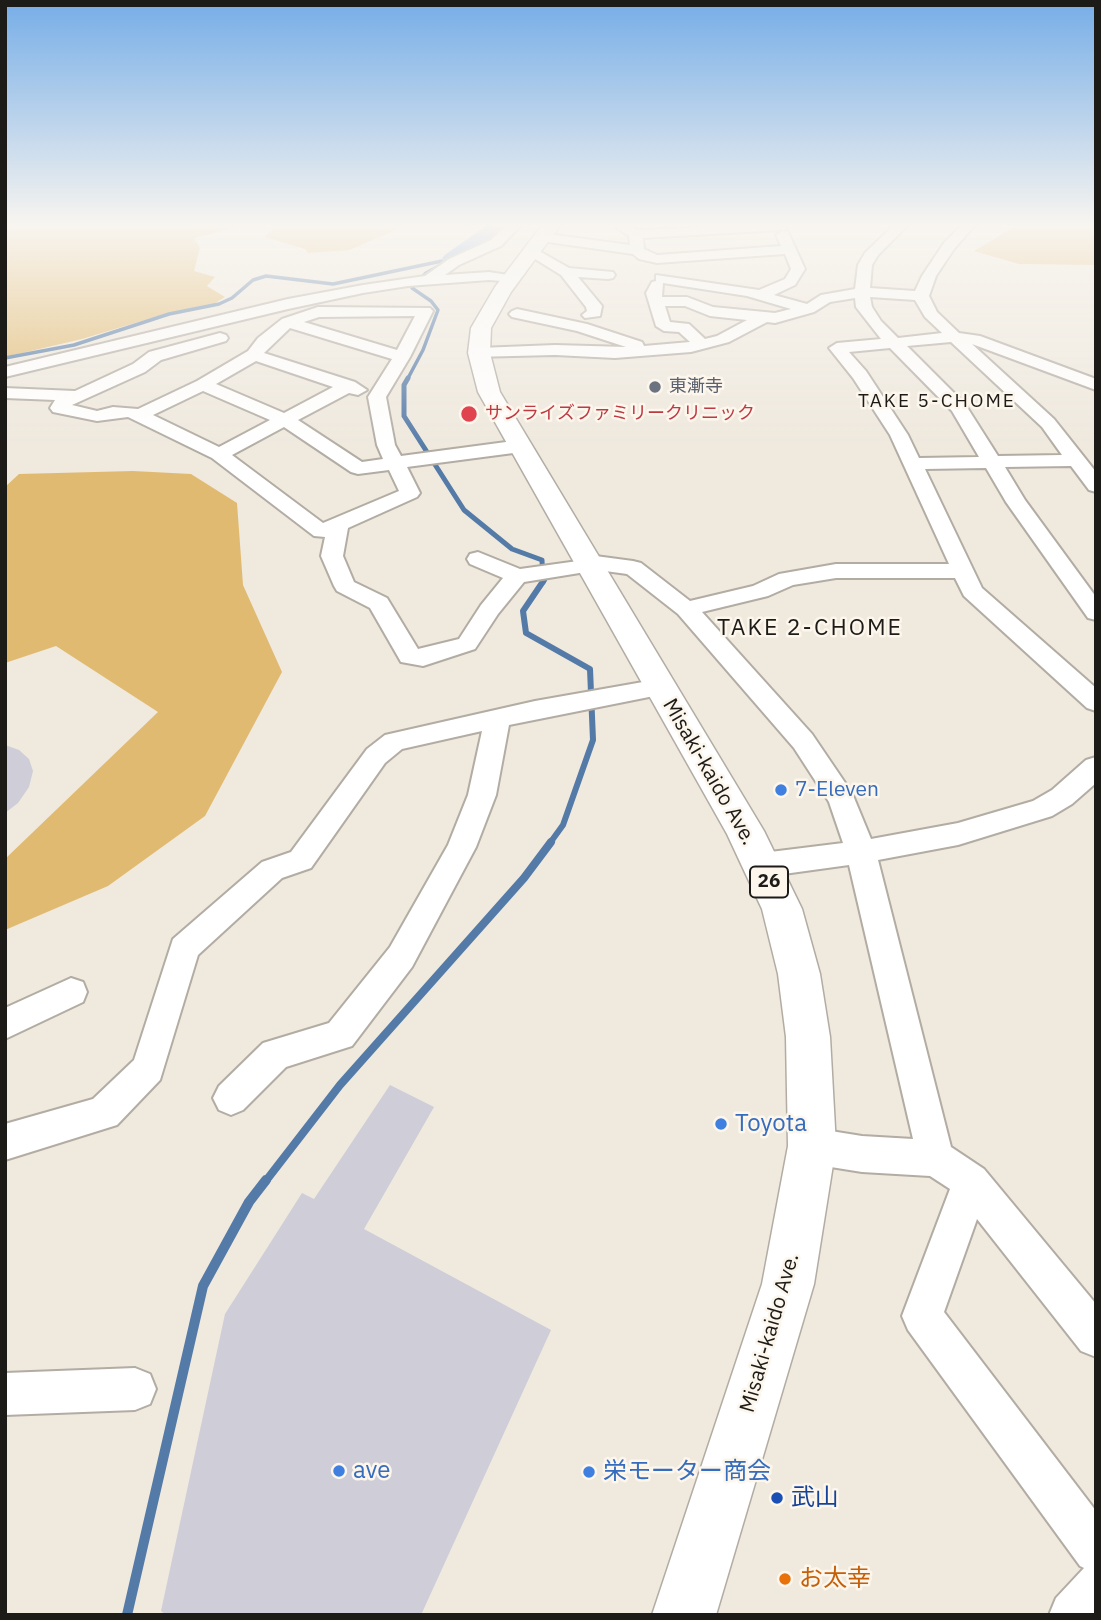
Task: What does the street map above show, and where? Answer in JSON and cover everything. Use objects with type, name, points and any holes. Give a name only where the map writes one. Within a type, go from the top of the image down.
[{"type":"main road","name":"Misaki-kaido Ave.","points":[[499,300],[481,328],[479,353],[489,392],[745,831],[782,909],[799,974],[808,1037],[812,1146],[788,1283],[699,1608]]},
{"type":"street","points":[[5,372],[312,300]]},
{"type":"street","points":[[573,300],[598,331],[654,351]]},
{"type":"street","points":[[589,300],[595,313],[590,315]]},
{"type":"street","points":[[777,300],[809,309]]},
{"type":"street","points":[[702,345],[683,327],[664,326],[656,301],[687,302],[710,310],[775,318],[809,309],[824,300]]},
{"type":"street","points":[[863,300],[864,307],[875,324],[958,408],[990,461],[1072,583],[1096,613]]},
{"type":"street","points":[[923,300],[930,314],[1048,423],[1096,486]]},
{"type":"street","points":[[139,415],[202,385],[251,356],[264,341],[288,322],[318,312],[425,311],[402,357],[377,397],[386,445],[410,494],[321,532],[219,454],[139,415],[113,412],[97,416],[59,408],[62,403],[139,368],[155,356],[220,338]]},
{"type":"street","points":[[479,353],[555,350],[615,353],[654,351],[702,345],[741,331],[762,318]]},
{"type":"street","points":[[288,322],[402,357]]},
{"type":"street","points":[[1096,385],[974,339],[956,337],[837,348],[860,375],[883,409],[972,591],[1096,702]]},
{"type":"street","points":[[186,347],[216,357],[251,356],[377,397]]},
{"type":"street","points":[[202,385],[287,421],[358,468],[394,461],[522,446]]},
{"type":"street","points":[[219,454],[287,421],[349,386]]},
{"type":"street","points":[[5,393],[76,396]]},
{"type":"street","points":[[911,464],[1076,460]]},
{"type":"street","points":[[338,527],[332,556],[345,586],[379,603],[410,656],[423,658],[467,644],[489,610],[517,576]]},
{"type":"street","points":[[478,559],[517,576],[589,564],[634,568],[686,609],[803,741],[842,800],[862,852],[936,1158]]},
{"type":"street","points":[[686,609],[760,591],[787,579],[836,571],[963,571]]},
{"type":"street","points":[[5,1142],[104,1113],[148,1069],[184,948],[272,870],[301,860],[376,756],[394,742],[660,687]]},
{"type":"street","points":[[231,1098],[275,1054],[340,1035],[401,957],[462,847],[482,794],[497,719]]},
{"type":"street","points":[[762,865],[862,852],[958,834],[1042,809],[1062,797],[1096,767]]},
{"type":"street","points":[[5,1024],[71,992]]},
{"type":"street","points":[[812,1146],[862,1154],[936,1158],[971,1182],[1096,1336]]},
{"type":"street","points":[[971,1182],[922,1316],[1096,1550]]},
{"type":"street","points":[[5,1394],[135,1389]]},
{"type":"street","points":[[1073,1615],[1096,1587]]},
{"type":"shaded area","points":[[5,300],[221,300],[212,305],[168,313],[82,339],[5,357]]},
{"type":"shaded area","points":[[133,471],[191,474],[237,503],[243,585],[282,672],[205,816],[108,886],[5,930],[5,859],[158,712],[56,646],[5,663],[5,487],[19,474]]},
{"type":"building","points":[[5,745],[19,750],[29,759],[33,771],[29,787],[18,803],[5,813]]},
{"type":"building","name":"ave","points":[[390,1085],[434,1107],[364,1229],[551,1330],[421,1615],[166,1615],[161,1611],[225,1314],[302,1193],[314,1199]]},
{"type":"waterway","points":[[5,358],[74,345],[169,314],[229,300]]},
{"type":"waterway","points":[[407,380],[423,350],[438,310],[429,300]]},
{"type":"waterway","points":[[408,378],[404,385],[404,416],[464,510],[512,549],[542,560],[543,582]]},
{"type":"waterway","points":[[543,582],[523,611],[526,633],[590,669],[593,740],[563,825],[550,843]]},
{"type":"waterway","points":[[265,1182],[340,1085],[524,878],[551,842]]},
{"type":"waterway","points":[[127,1615],[203,1286],[249,1202],[266,1180]]},
{"type":"place","name":"東漸寺","points":[[655,387]]},
{"type":"place","name":"サンライズファミリークリニック","points":[[469,414]]},
{"type":"place","name":"7-Eleven","points":[[781,790]]},
{"type":"place","name":"Toyota","points":[[721,1124]]},
{"type":"place","name":"ave","points":[[339,1471]]},
{"type":"place","name":"栄モーター商会","points":[[589,1472]]},
{"type":"place","name":"武山","points":[[777,1498]]},
{"type":"place","name":"お太幸","points":[[785,1579]]},
{"type":"district","name":"TAKE 5-CHOME","points":[[937,402]]},
{"type":"district","name":"TAKE 2-CHOME","points":[[810,628]]}]
